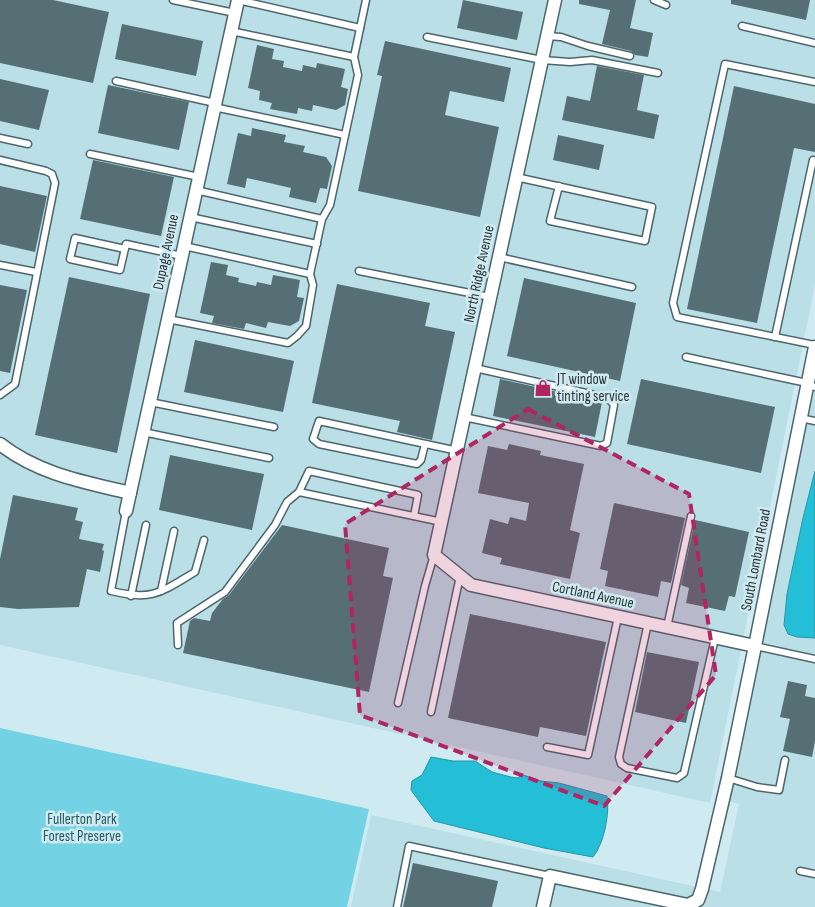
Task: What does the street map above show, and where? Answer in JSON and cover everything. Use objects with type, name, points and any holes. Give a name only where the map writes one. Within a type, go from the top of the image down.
[{"type":"street","name":"North Ridge Avenue","points":[[434,555],[555,0]]},
{"type":"street","name":"Dupage Avenue","points":[[126,510],[237,4]]},
{"type":"street","name":"South Lombard Road","points":[[690,906],[698,900],[702,889],[728,778],[800,418],[811,385],[815,346]]},
{"type":"street","points":[[0,444],[13,455],[60,476],[130,493]]},
{"type":"street","name":"Cortland Avenue","points":[[434,555],[471,585],[755,646]]},
{"type":"street","points":[[543,907],[550,876],[690,906]]},
{"type":"lane","points":[[173,0],[237,4],[360,28]]},
{"type":"lane","points":[[168,319],[288,343],[306,326],[313,285],[310,274],[322,219],[330,205],[358,75],[354,57],[366,0]]},
{"type":"lane","points":[[654,0],[666,5]]},
{"type":"lane","points":[[742,26],[815,43]]},
{"type":"lane","points":[[231,31],[354,57]]},
{"type":"lane","points":[[427,36],[542,60],[570,62],[592,60],[658,73]]},
{"type":"lane","points":[[547,36],[561,37],[588,46],[630,56]]},
{"type":"lane","points":[[815,82],[725,64],[673,303],[677,317],[815,346]]},
{"type":"lane","points":[[116,81],[345,135]]},
{"type":"lane","points":[[0,138],[28,144]]},
{"type":"lane","points":[[90,154],[199,177]]},
{"type":"lane","points":[[0,160],[46,171],[52,174],[55,183],[15,384],[0,395]]},
{"type":"lane","points":[[776,337],[813,160]]},
{"type":"lane","points":[[516,176],[652,207],[644,242],[550,221],[559,186]]},
{"type":"lane","points":[[196,190],[322,219]]},
{"type":"lane","points":[[190,217],[317,244]]},
{"type":"lane","points":[[125,249],[75,238],[70,259],[120,270],[125,249],[126,244],[183,251],[310,274]]},
{"type":"lane","points":[[499,257],[632,287]]},
{"type":"lane","points":[[0,265],[36,272]]},
{"type":"lane","points":[[359,271],[490,297]]},
{"type":"lane","points":[[686,357],[811,385]]},
{"type":"lane","points":[[464,417],[601,446],[607,443],[614,405],[608,398],[475,368]]},
{"type":"lane","points":[[150,402],[274,427]]},
{"type":"lane","points":[[800,418],[815,421]]},
{"type":"lane","points":[[425,444],[422,460],[418,464],[319,444],[313,439],[319,421],[458,451]]},
{"type":"lane","points":[[143,432],[269,458]]},
{"type":"lane","points":[[178,646],[178,623],[225,592],[275,525],[287,502],[299,492],[309,471],[418,496],[414,516]]},
{"type":"lane","points":[[299,492],[442,522]]},
{"type":"lane","points":[[126,510],[111,591],[131,596],[148,596],[195,572],[204,540]]},
{"type":"lane","points":[[667,627],[691,516]]},
{"type":"lane","points":[[131,596],[146,525]]},
{"type":"lane","points":[[160,591],[174,531]]},
{"type":"lane","points":[[398,703],[434,555]]},
{"type":"lane","points":[[431,712],[460,576]]},
{"type":"lane","points":[[547,747],[588,755],[618,617]]},
{"type":"lane","points":[[648,623],[619,757],[621,764],[627,768],[677,778],[684,773],[715,638]]},
{"type":"lane","points":[[755,646],[815,658]]},
{"type":"lane","points":[[728,778],[757,787],[779,790],[785,760]]},
{"type":"lane","points":[[397,907],[409,846],[550,876]]},
{"type":"lane","points":[[800,871],[815,874]]},
{"type":"highlighted area","points":[[528,409],[689,494],[716,675],[604,806],[360,715],[345,524]]},
{"type":"shaded area","points":[[0,0],[815,0],[815,285],[710,803],[0,645]]},
{"type":"shaded area","points":[[815,379],[815,907],[351,907],[371,815],[720,892],[739,804],[726,801]]},
{"type":"shaded area","points":[[815,471],[815,638],[797,637],[788,634],[784,625],[787,594]]},
{"type":"shaded area","points":[[431,757],[453,761],[475,761],[492,772],[517,778],[523,775],[607,796],[608,811],[605,828],[597,851],[593,857],[544,848],[434,821],[411,790],[412,781],[422,775]]},
{"type":"green space","name":"Fullerton Park Forest Preserve","points":[[0,728],[369,809],[347,907],[0,907]]},
{"type":"building","points":[[0,0],[53,0],[109,12],[93,83],[0,63]]},
{"type":"building","points":[[463,0],[523,12],[517,40],[457,28]]},
{"type":"building","points":[[579,0],[636,0],[630,28],[653,33],[648,57],[635,55],[631,51],[602,44],[610,10],[579,4]]},
{"type":"building","points":[[731,0],[810,0],[806,20],[731,4]]},
{"type":"building","points":[[122,24],[203,41],[196,76],[115,59]]},
{"type":"building","points":[[385,41],[511,68],[504,102],[450,91],[445,115],[499,127],[480,217],[358,191],[382,76],[377,75]]},
{"type":"building","points":[[257,45],[274,49],[272,59],[284,61],[283,67],[302,71],[303,65],[316,68],[317,63],[345,69],[341,87],[348,89],[345,105],[336,110],[313,105],[312,111],[298,108],[297,114],[270,109],[272,103],[259,100],[260,91],[248,88]]},
{"type":"building","points":[[597,66],[644,75],[637,110],[659,115],[654,139],[562,120],[567,96],[590,101]]},
{"type":"building","points":[[0,79],[49,90],[39,130],[0,121]]},
{"type":"building","points":[[108,85],[189,102],[179,150],[98,133]]},
{"type":"building","points":[[734,86],[815,104],[815,152],[794,148],[757,323],[687,309]]},
{"type":"building","points":[[252,128],[286,135],[284,142],[305,146],[303,152],[326,157],[332,166],[327,189],[320,188],[316,203],[289,197],[291,188],[247,178],[245,188],[227,184],[238,133],[251,136]]},
{"type":"building","points":[[558,135],[604,145],[599,170],[553,160]]},
{"type":"building","points":[[93,160],[174,177],[161,236],[80,219]]},
{"type":"building","points":[[0,186],[47,196],[35,252],[0,244]]},
{"type":"building","points":[[211,262],[228,265],[226,275],[239,278],[238,282],[256,286],[257,282],[271,285],[273,275],[300,280],[297,297],[304,298],[299,321],[290,326],[268,322],[266,328],[246,323],[244,329],[212,323],[214,316],[200,313]]},
{"type":"building","points":[[69,277],[150,294],[117,453],[35,435]]},
{"type":"building","points":[[524,278],[636,303],[620,381],[507,356]]},
{"type":"building","points":[[337,284],[430,303],[425,326],[455,332],[432,440],[397,432],[400,421],[312,403]]},
{"type":"building","points":[[0,285],[27,290],[10,373],[0,371]]},
{"type":"building","points":[[195,340],[294,361],[283,412],[184,392]]},
{"type":"building","points":[[500,379],[602,402],[595,437],[493,416]]},
{"type":"building","points":[[641,379],[775,407],[761,473],[627,444]]},
{"type":"building","points":[[509,444],[541,451],[540,455],[584,464],[570,530],[580,533],[570,579],[500,564],[502,558],[482,553],[490,519],[508,524],[510,517],[526,521],[529,503],[478,493],[488,446],[507,450]]},
{"type":"building","points":[[170,455],[264,474],[252,530],[159,510]]},
{"type":"building","points":[[13,495],[78,508],[75,520],[83,522],[79,539],[104,544],[100,572],[87,569],[79,607],[18,609],[0,607],[0,559]]},
{"type":"building","points":[[614,503],[685,518],[671,583],[661,581],[658,597],[605,586],[608,571],[600,569]]},
{"type":"building","points":[[695,520],[749,532],[735,597],[729,596],[725,611],[686,603],[689,588],[681,585]]},
{"type":"building","points":[[282,525],[389,548],[383,576],[393,578],[369,692],[183,653],[190,621],[194,618],[210,621],[212,613],[223,599],[229,595]]},
{"type":"building","points":[[470,614],[606,642],[586,736],[540,727],[538,737],[448,718]]},
{"type":"building","points":[[647,652],[699,662],[686,723],[635,712]]},
{"type":"building","points":[[788,681],[807,685],[805,696],[815,698],[815,741],[812,757],[783,751],[790,719],[780,717]]},
{"type":"building","points":[[413,863],[498,881],[492,907],[403,907]]},
{"type":"place","name":"JT window tinting service","points":[[543,388]]}]
